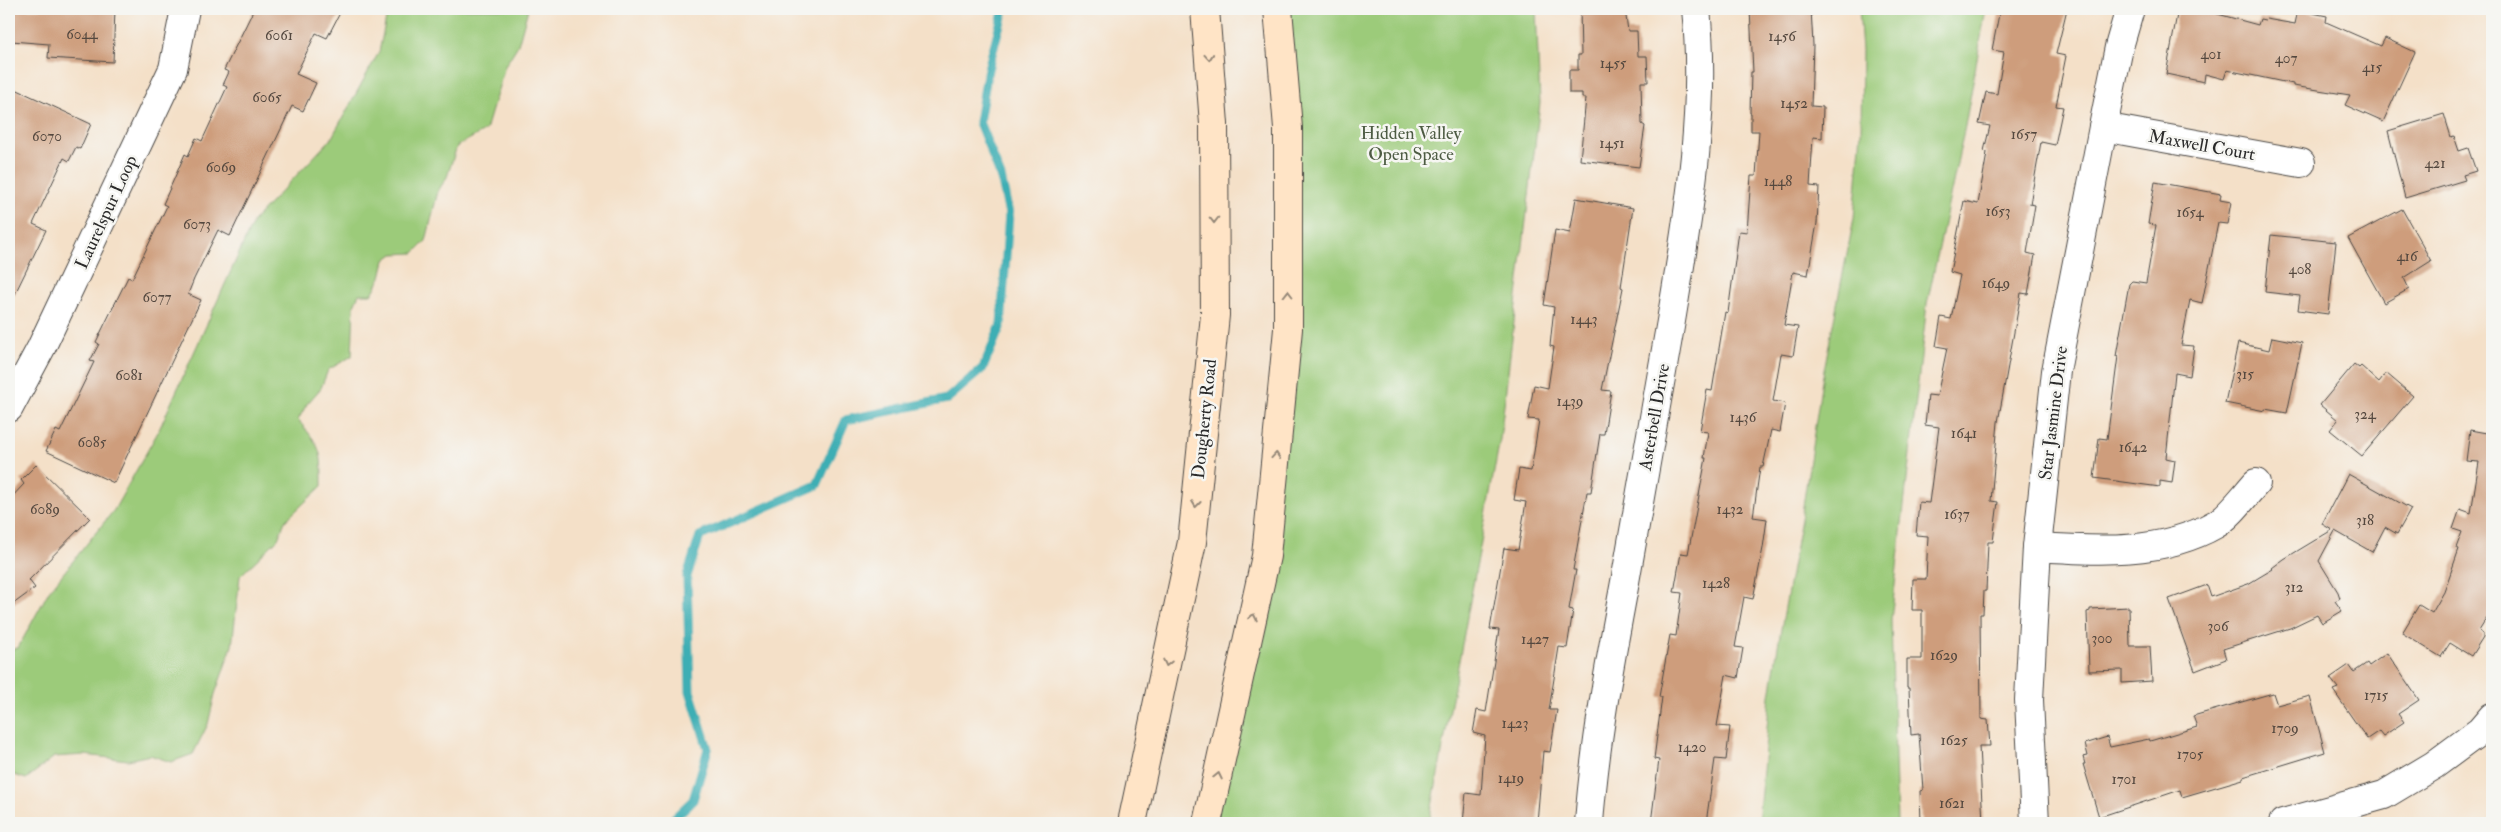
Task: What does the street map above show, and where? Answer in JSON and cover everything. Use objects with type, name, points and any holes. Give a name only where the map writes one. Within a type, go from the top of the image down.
[{"type":"main road","name":"Dougherty Road","points":[[1132,823],[1192,542],[1214,325],[1214,124],[1205,9]]},
{"type":"main road","points":[[1207,823],[1266,556],[1288,329],[1288,128],[1278,9]]},
{"type":"street","name":"Laurelspur Loop","points":[[9,408],[17,397],[41,348],[173,69],[185,9]]},
{"type":"street","name":"Asterbell Drive","points":[[1589,823],[1592,780],[1606,687],[1691,201],[1699,93],[1700,45],[1696,9]]},
{"type":"street","name":"Star Jasmine Drive","points":[[2035,823],[2029,700],[2037,547],[2056,371],[2103,127],[2130,9]]},
{"type":"street","name":"Maxwell Court","points":[[2103,127],[2301,163]]},
{"type":"street","points":[[2037,547],[2121,550],[2180,541],[2218,524],[2256,484]]},
{"type":"street","points":[[2283,823],[2384,795],[2434,765],[2480,731],[2492,717]]},
{"type":"green space","points":[[388,9],[528,9],[518,45],[505,66],[486,130],[457,146],[447,177],[438,191],[426,241],[414,253],[393,254],[385,260],[381,277],[372,294],[359,294],[354,305],[352,356],[328,370],[321,388],[307,404],[298,420],[316,443],[319,450],[322,486],[285,521],[278,539],[240,576],[232,646],[215,694],[208,724],[193,754],[171,762],[150,755],[128,760],[84,755],[54,757],[26,779],[9,773],[9,650],[18,648],[49,591],[114,510],[158,432],[254,220],[331,139],[379,52]]},
{"type":"green space","name":"Hidden Valley Open Space","points":[[1278,9],[1536,9],[1540,103],[1500,439],[1429,823],[1207,823],[1266,556],[1288,329]]},
{"type":"green space","points":[[1859,9],[1986,9],[1965,126],[1927,304],[1891,620],[1897,823],[1758,823],[1770,696],[1802,513],[1822,380],[1854,218],[1861,132],[1862,50]]},
{"type":"building","points":[[12,9],[115,9],[113,62],[48,58],[49,44],[11,41]]},
{"type":"building","points":[[254,9],[342,9],[327,38],[316,33],[296,74],[316,83],[303,111],[292,106],[230,236],[218,230],[194,279],[188,294],[201,300],[114,483],[46,451],[56,430],[60,432],[94,362],[90,361],[99,344],[96,342],[128,277],[132,279],[167,206],[163,204],[185,154],[188,156],[196,138],[202,141],[227,87],[223,85],[229,72],[224,70]]},
{"type":"building","points":[[1580,9],[1625,9],[1628,31],[1637,31],[1638,56],[1647,56],[1648,82],[1641,82],[1642,124],[1645,126],[1639,167],[1580,160],[1586,98],[1582,98],[1582,93],[1569,93],[1569,70],[1578,70],[1578,55],[1581,55]]},
{"type":"building","points":[[1750,9],[1811,9],[1813,45],[1811,106],[1823,107],[1822,138],[1813,137],[1810,186],[1819,187],[1817,223],[1808,275],[1793,272],[1784,325],[1798,327],[1793,356],[1781,354],[1773,401],[1785,403],[1780,432],[1771,430],[1763,467],[1760,467],[1753,517],[1767,519],[1753,599],[1744,597],[1735,647],[1743,648],[1738,678],[1726,675],[1717,726],[1730,727],[1726,760],[1715,759],[1706,823],[1651,823],[1659,760],[1654,759],[1662,697],[1659,697],[1670,635],[1676,636],[1682,593],[1674,592],[1681,553],[1688,554],[1706,458],[1704,458],[1708,432],[1700,431],[1707,390],[1712,391],[1725,312],[1728,313],[1739,231],[1747,232],[1751,176],[1756,176],[1759,131],[1751,131],[1751,72],[1753,72]]},
{"type":"building","points":[[2000,9],[2067,9],[2056,54],[2066,56],[2056,106],[2063,107],[2055,145],[2041,142],[2030,204],[2035,205],[2027,253],[2035,255],[2028,294],[2021,293],[1998,422],[1991,501],[1998,502],[1993,542],[1988,542],[1986,591],[1984,591],[1983,614],[1980,614],[1981,719],[1988,720],[1990,746],[1979,746],[1983,823],[1921,823],[1920,791],[1923,790],[1919,734],[1911,735],[1909,688],[1907,688],[1907,659],[1922,659],[1922,610],[1912,610],[1913,579],[1926,579],[1928,536],[1916,535],[1919,502],[1929,503],[1939,427],[1925,425],[1928,395],[1937,396],[1947,348],[1936,346],[1941,317],[1951,319],[1960,275],[1950,272],[1964,201],[1978,204],[1987,152],[1984,151],[1990,126],[1979,124],[1986,92],[1997,94],[2004,52],[1992,50]]},
{"type":"building","points":[[2178,9],[2215,9],[2214,13],[2258,25],[2260,19],[2295,24],[2298,10],[2327,16],[2326,22],[2381,46],[2385,38],[2415,52],[2383,122],[2345,105],[2350,95],[2293,86],[2293,84],[2227,70],[2224,79],[2205,74],[2204,82],[2166,74]]},
{"type":"building","points":[[9,86],[91,124],[80,149],[76,147],[69,161],[64,158],[33,224],[46,230],[9,306]]},
{"type":"building","points":[[2444,114],[2451,137],[2454,136],[2459,151],[2468,148],[2476,171],[2463,175],[2465,180],[2405,198],[2388,131]]},
{"type":"building","points":[[2155,182],[2221,194],[2220,200],[2231,202],[2227,224],[2218,223],[2202,303],[2190,300],[2181,345],[2194,346],[2190,376],[2175,373],[2166,458],[2175,460],[2172,483],[2160,481],[2160,487],[2094,478],[2099,438],[2107,439],[2118,356],[2116,356],[2129,284],[2132,281],[2146,283],[2156,225],[2148,224]]},
{"type":"building","points":[[1576,198],[1633,208],[1621,287],[1623,288],[1602,390],[1611,391],[1604,434],[1600,434],[1591,492],[1587,492],[1573,570],[1576,570],[1569,609],[1573,610],[1567,648],[1559,647],[1549,710],[1557,710],[1550,752],[1543,751],[1537,823],[1463,823],[1466,793],[1481,795],[1485,736],[1473,733],[1477,710],[1486,712],[1499,630],[1490,629],[1504,548],[1518,550],[1526,502],[1514,500],[1519,469],[1531,471],[1539,420],[1528,419],[1534,385],[1548,388],[1554,347],[1550,346],[1554,307],[1544,305],[1555,230],[1570,233]]},
{"type":"building","points":[[2402,209],[2431,261],[2404,278],[2409,289],[2384,303],[2348,238]]},
{"type":"building","points":[[2271,235],[2336,242],[2328,314],[2298,310],[2300,296],[2265,292]]},
{"type":"building","points":[[2272,337],[2302,343],[2287,413],[2265,409],[2265,411],[2225,403],[2238,343],[2269,350]]},
{"type":"building","points":[[2354,364],[2359,368],[2361,366],[2379,382],[2386,373],[2413,396],[2362,456],[2330,430],[2338,420],[2320,405]]},
{"type":"building","points":[[2470,430],[2492,434],[2492,610],[2479,631],[2483,634],[2483,637],[2471,656],[2450,643],[2441,657],[2402,633],[2419,605],[2432,613],[2444,592],[2459,549],[2456,548],[2462,532],[2453,529],[2460,509],[2471,513],[2479,462],[2466,461]]},
{"type":"building","points":[[36,465],[90,518],[29,580],[35,588],[9,607],[9,500],[24,484],[21,480]]},
{"type":"building","points":[[2348,474],[2411,509],[2397,534],[2385,527],[2372,552],[2335,531],[2319,561],[2338,592],[2340,598],[2335,601],[2342,611],[2322,623],[2317,615],[2290,628],[2223,649],[2226,659],[2195,671],[2169,599],[2207,585],[2211,597],[2248,584],[2273,569],[2284,559],[2332,530],[2322,524]]},
{"type":"building","points":[[2129,607],[2130,646],[2150,646],[2152,681],[2122,683],[2122,670],[2089,671],[2087,612],[2090,609]]},
{"type":"building","points":[[2387,653],[2419,700],[2398,714],[2404,722],[2383,736],[2379,731],[2367,739],[2333,690],[2338,688],[2330,678],[2349,665],[2354,672],[2367,663],[2369,666]]},
{"type":"building","points":[[2273,693],[2277,705],[2310,696],[2325,752],[2182,797],[2180,790],[2099,817],[2083,764],[2085,764],[2083,757],[2088,756],[2085,744],[2107,737],[2110,747],[2149,739],[2150,741],[2197,727],[2193,716]]},
{"type":"waterway","points":[[669,823],[693,800],[708,749],[690,691],[687,576],[700,536],[817,485],[846,420],[947,399],[983,368],[1001,325],[1009,214],[1001,177],[979,122],[988,69],[1004,9]]}]
